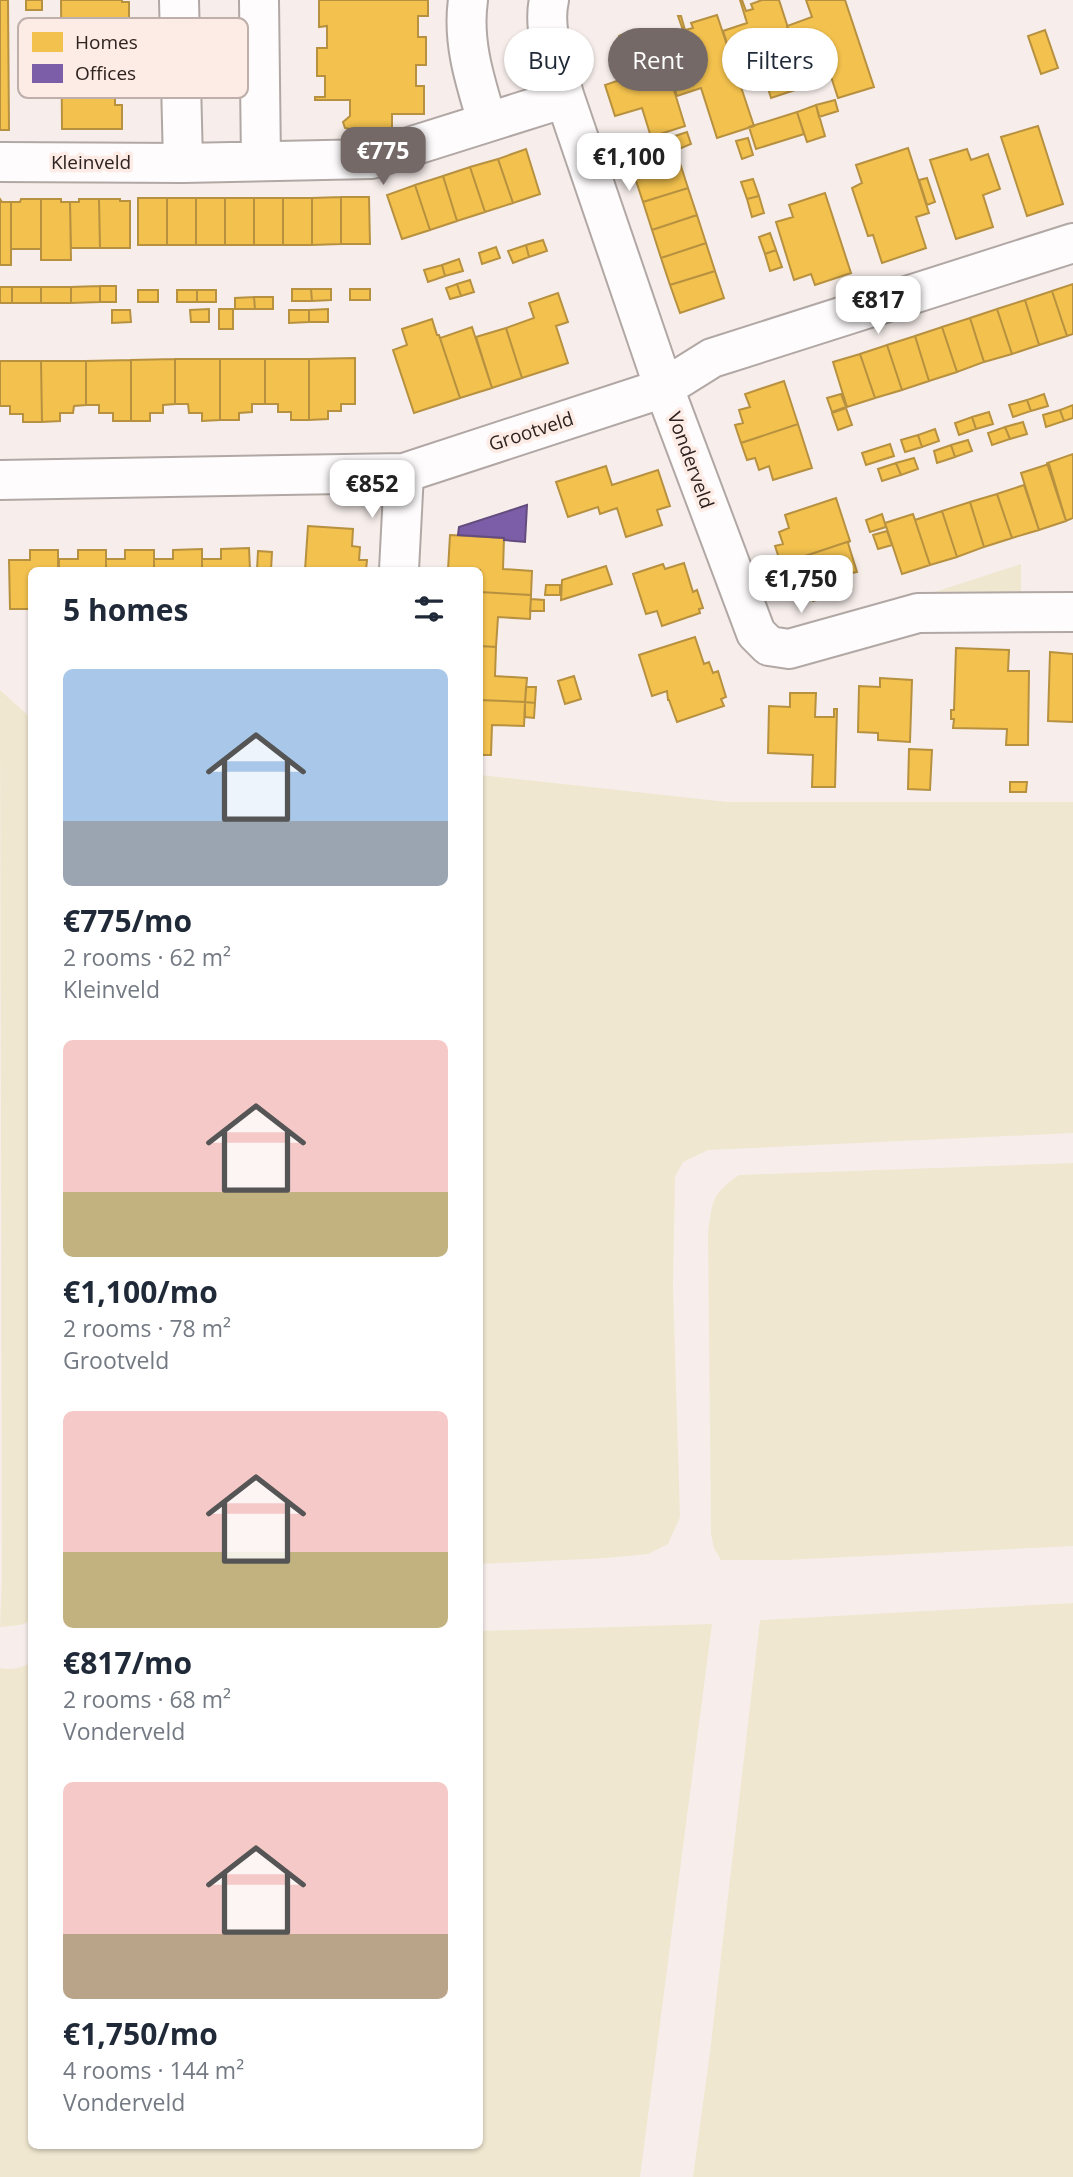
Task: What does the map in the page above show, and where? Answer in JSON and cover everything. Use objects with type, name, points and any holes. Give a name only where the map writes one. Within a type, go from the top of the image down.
[{"type":"street","points":[[179,0],[179,18]]},
{"type":"street","points":[[259,0],[261,161]]},
{"type":"street","points":[[468,0],[468,55],[487,121]]},
{"type":"street","points":[[556,3],[551,49],[565,98],[664,388]]},
{"type":"street","points":[[181,98],[183,163]]},
{"type":"street","name":"Kleinveld","points":[[0,162],[183,163],[371,159],[565,98]]},
{"type":"street","name":"Vonderveld","points":[[1073,243],[712,358],[664,388],[756,633],[769,646],[789,649],[918,614],[1073,612]]},
{"type":"street","name":"Grootveld","points":[[0,480],[404,473],[664,388]]},
{"type":"street","points":[[399,567],[404,473]]},
{"type":"shaded area","points":[[1021,564],[1021,597],[919,597]]},
{"type":"shaded area","points":[[0,690],[28,715],[28,1622],[0,1627]]},
{"type":"shaded area","points":[[483,775],[728,802],[1073,802],[1073,1133],[708,1150],[683,1162],[675,1177],[673,1287],[680,1517],[668,1544],[648,1554],[483,1564]]},
{"type":"shaded area","points":[[1073,1163],[1073,1546],[786,1560],[721,1560],[714,1548],[711,1534],[708,1233],[718,1193],[739,1175]]},
{"type":"shaded area","points":[[1073,1603],[1073,2177],[693,2177],[760,1620]]},
{"type":"shaded area","points":[[712,1624],[640,2177],[0,2177],[0,1668],[16,1668],[28,1664],[28,2149],[483,2149],[483,1631]]},
{"type":"building: Homes","points":[[0,0],[8,0],[9,130],[0,130]]},
{"type":"building: Homes","points":[[26,0],[42,0],[42,10],[26,10]]},
{"type":"building: Homes","points":[[61,0],[129,2],[129,18],[61,18]]},
{"type":"building: Homes","points":[[319,0],[428,0],[428,16],[418,16],[418,37],[426,37],[426,65],[416,65],[416,86],[424,86],[424,114],[392,114],[392,129],[350,129],[345,128],[343,122],[350,116],[350,100],[315,100],[315,97],[325,97],[325,76],[317,76],[317,48],[327,48],[327,26],[319,27]]},
{"type":"building: Homes","points":[[740,0],[746,11],[753,9],[751,4],[762,0],[779,0],[788,28],[732,28],[747,23]]},
{"type":"building: Homes","points":[[806,0],[845,0],[874,87],[838,98],[836,91],[838,91],[838,28],[787,26],[812,17]]},
{"type":"building: Homes","points":[[717,15],[722,30],[722,91],[742,91],[754,126],[717,138],[702,91],[708,91],[708,28],[693,28],[691,23]]},
{"type":"building: Homes","points":[[678,16],[681,16],[684,28]]},
{"type":"building: Homes","points":[[1045,30],[1058,68],[1041,74],[1028,36]]},
{"type":"building: Homes","points":[[608,84],[608,91],[674,91],[685,126],[651,137],[642,108],[615,116],[605,85]]},
{"type":"building: Homes","points":[[675,91],[692,91],[677,96]]},
{"type":"building: Homes","points":[[769,91],[792,91],[771,98]]},
{"type":"building: Homes","points":[[62,98],[115,98],[115,105],[122,105],[122,129],[62,129]]},
{"type":"building: Homes","points":[[835,100],[838,111],[819,117],[816,105]]},
{"type":"building: Homes","points":[[816,105],[825,136],[807,142],[797,112]]},
{"type":"building: Homes","points":[[797,112],[804,134],[756,149],[749,127]]},
{"type":"building: Homes","points":[[1038,126],[1063,204],[1027,216],[1001,137]]},
{"type":"building: Homes","points":[[687,132],[691,144],[679,149],[675,136]]},
{"type":"building: Homes","points":[[748,138],[753,155],[742,159],[736,141]]},
{"type":"building: Homes","points":[[908,148],[929,213],[916,217],[926,248],[882,263],[873,235],[868,236],[852,188],[862,183],[856,165]]},
{"type":"building: Homes","points":[[526,149],[540,194],[513,203],[498,159]]},
{"type":"building: Homes","points":[[967,149],[971,160],[988,154],[1000,189],[983,195],[993,227],[956,239],[930,160]]},
{"type":"building: Homes","points":[[498,159],[513,203],[485,212],[470,167]]},
{"type":"building: Homes","points":[[679,160],[688,188],[643,202],[634,175]]},
{"type":"building: Homes","points":[[470,167],[485,212],[457,221],[443,176]]},
{"type":"building: Homes","points":[[443,176],[457,221],[430,230],[415,185]]},
{"type":"building: Homes","points":[[927,178],[935,202],[927,205],[919,180]]},
{"type":"building: Homes","points":[[753,179],[759,196],[747,199],[741,182]]},
{"type":"building: Homes","points":[[415,185],[430,230],[402,239],[387,195]]},
{"type":"building: Homes","points":[[688,188],[697,215],[652,230],[643,202]]},
{"type":"building: Homes","points":[[825,193],[851,273],[815,285],[811,274],[794,280],[776,222],[793,217],[789,205]]},
{"type":"building: Homes","points":[[759,196],[764,213],[752,217],[747,199]]},
{"type":"building: Homes","points":[[341,197],[369,197],[370,244],[341,244]]},
{"type":"building: Homes","points":[[341,197],[341,244],[312,245],[312,198]]},
{"type":"building: Homes","points":[[138,198],[167,198],[167,245],[138,245]]},
{"type":"building: Homes","points":[[167,198],[196,198],[196,245],[167,245]]},
{"type":"building: Homes","points":[[196,198],[225,198],[225,245],[196,245]]},
{"type":"building: Homes","points":[[225,198],[254,198],[254,245],[225,245]]},
{"type":"building: Homes","points":[[254,198],[283,198],[283,245],[254,245]]},
{"type":"building: Homes","points":[[283,198],[312,198],[312,245],[283,245]]},
{"type":"building: Homes","points":[[0,199],[2,202],[11,202],[11,265],[0,265]]},
{"type":"building: Homes","points":[[21,199],[41,199],[41,249],[11,249],[11,202],[20,202]]},
{"type":"building: Homes","points":[[41,199],[70,202],[71,260],[41,260]]},
{"type":"building: Homes","points":[[79,199],[99,199],[100,248],[71,248],[70,202],[79,202]]},
{"type":"building: Homes","points":[[99,199],[130,201],[130,248],[100,248]]},
{"type":"building: Homes","points":[[697,215],[706,243],[661,258],[652,230]]},
{"type":"building: Homes","points":[[770,233],[776,250],[765,254],[759,237]]},
{"type":"building: Homes","points":[[543,240],[547,251],[529,257],[526,245]]},
{"type":"building: Homes","points":[[706,243],[715,271],[670,285],[661,258]]},
{"type":"building: Homes","points":[[526,245],[529,257],[513,263],[508,251]]},
{"type":"building: Homes","points":[[496,247],[500,258],[482,264],[479,253]]},
{"type":"building: Homes","points":[[776,250],[782,267],[770,271],[765,254]]},
{"type":"building: Homes","points":[[459,259],[463,271],[445,276],[442,265]]},
{"type":"building: Homes","points":[[442,265],[445,276],[428,282],[424,270]]},
{"type":"building: Homes","points":[[715,271],[724,298],[680,313],[670,285]]},
{"type":"building: Homes","points":[[470,280],[474,292],[461,296],[457,284]]},
{"type":"building: Homes","points":[[457,284],[461,296],[450,299],[446,288]]},
{"type":"building: Homes","points":[[1073,284],[1073,334],[1067,336],[1052,291]]},
{"type":"building: Homes","points":[[100,286],[116,286],[116,302],[100,302]]},
{"type":"building: Homes","points":[[100,286],[100,302],[71,303],[71,287]]},
{"type":"building: Homes","points":[[0,287],[12,287],[12,303],[0,303]]},
{"type":"building: Homes","points":[[12,287],[41,287],[41,303],[12,303]]},
{"type":"building: Homes","points":[[41,287],[71,287],[71,303],[41,303]]},
{"type":"building: Homes","points":[[292,289],[311,289],[312,301],[292,301]]},
{"type":"building: Homes","points":[[311,289],[331,289],[331,300],[312,301]]},
{"type":"building: Homes","points":[[350,289],[370,289],[370,300],[350,300]]},
{"type":"building: Homes","points":[[138,290],[158,290],[158,302],[138,302]]},
{"type":"building: Homes","points":[[177,290],[197,290],[197,302],[177,302]]},
{"type":"building: Homes","points":[[197,290],[216,290],[216,302],[197,302]]},
{"type":"building: Homes","points":[[1052,291],[1067,336],[1039,345],[1025,300]]},
{"type":"building: Homes","points":[[558,293],[568,322],[556,326],[568,363],[522,378],[506,328],[534,318],[529,303]]},
{"type":"building: Homes","points":[[254,297],[273,297],[273,309],[255,309]]},
{"type":"building: Homes","points":[[254,297],[255,309],[235,309],[235,298]]},
{"type":"building: Homes","points":[[1025,300],[1039,345],[1012,354],[997,309]]},
{"type":"building: Homes","points":[[209,309],[209,322],[191,322],[190,310]]},
{"type":"building: Homes","points":[[219,309],[233,309],[233,329],[219,329]]},
{"type":"building: Homes","points":[[328,309],[328,322],[309,322],[309,310]]},
{"type":"building: Homes","points":[[997,309],[1012,354],[984,362],[970,318]]},
{"type":"building: Homes","points":[[112,310],[130,310],[131,322],[112,323]]},
{"type":"building: Homes","points":[[289,310],[309,310],[309,322],[289,323]]},
{"type":"building: Homes","points":[[970,318],[984,362],[957,372],[942,327]]},
{"type":"building: Homes","points":[[432,319],[460,398],[414,413],[393,350],[407,345],[402,329]]},
{"type":"building: Homes","points":[[472,327],[492,388],[460,398],[440,338]]},
{"type":"building: Homes","points":[[942,327],[957,372],[929,381],[915,336]]},
{"type":"building: Homes","points":[[506,328],[522,378],[492,388],[476,337]]},
{"type":"building: Homes","points":[[915,336],[929,381],[902,390],[887,345]]},
{"type":"building: Homes","points":[[887,345],[902,390],[875,398],[860,354]]},
{"type":"building: Homes","points":[[860,354],[875,398],[847,407],[833,362]]},
{"type":"building: Homes","points":[[355,358],[355,404],[341,404],[341,411],[328,411],[328,419],[309,420],[309,359]]},
{"type":"building: Homes","points":[[175,359],[220,359],[220,420],[202,421],[202,413],[189,413],[188,404],[175,404]]},
{"type":"building: Homes","points":[[175,359],[175,404],[163,405],[163,413],[150,413],[150,421],[131,421],[131,360]]},
{"type":"building: Homes","points":[[220,359],[265,359],[265,404],[252,404],[252,412],[239,413],[239,420],[220,420]]},
{"type":"building: Homes","points":[[265,359],[309,359],[309,420],[291,420],[291,412],[278,412],[278,404],[265,404]]},
{"type":"building: Homes","points":[[131,360],[131,421],[113,421],[113,413],[99,413],[99,405],[86,405],[86,361]]},
{"type":"building: Homes","points":[[0,361],[41,361],[42,422],[23,422],[23,414],[10,414],[10,406],[0,406]]},
{"type":"building: Homes","points":[[41,361],[86,361],[86,405],[74,406],[73,413],[60,413],[60,421],[42,422]]},
{"type":"building: Homes","points":[[784,381],[798,424],[741,443],[735,425],[743,423],[739,410],[750,407],[745,394]]},
{"type":"building: Homes","points":[[841,394],[846,407],[832,412],[827,398]]},
{"type":"building: Homes","points":[[1044,394],[1048,406],[1031,411],[1027,400]]},
{"type":"building: Homes","points":[[1027,400],[1031,411],[1013,417],[1009,405]]},
{"type":"building: Homes","points":[[1073,405],[1073,418],[1064,421],[1060,410]]},
{"type":"building: Homes","points":[[846,408],[852,425],[838,430],[832,413]]},
{"type":"building: Homes","points":[[1060,410],[1064,421],[1046,427],[1043,415]]},
{"type":"building: Homes","points":[[989,412],[993,424],[976,429],[972,417]]},
{"type":"building: Homes","points":[[972,417],[976,429],[959,435],[955,423]]},
{"type":"building: Homes","points":[[1023,422],[1027,434],[1010,439],[1005,427]]},
{"type":"building: Homes","points":[[798,424],[812,468],[773,480],[769,466],[759,470],[755,458],[747,460],[741,443]]},
{"type":"building: Homes","points":[[1005,427],[1010,439],[992,445],[988,433]]},
{"type":"building: Homes","points":[[935,429],[939,441],[922,447],[918,435]]},
{"type":"building: Homes","points":[[918,435],[922,447],[905,452],[901,440]]},
{"type":"building: Homes","points":[[968,440],[972,451],[955,457],[951,445]]},
{"type":"building: Homes","points":[[890,444],[894,456],[866,465],[862,453]]},
{"type":"building: Homes","points":[[951,445],[955,457],[937,463],[934,451]]},
{"type":"building: Homes","points":[[1073,454],[1073,518],[1066,521],[1047,463]]},
{"type":"building: Homes","points":[[914,458],[918,469],[901,475],[896,463]]},
{"type":"building: Homes","points":[[896,463],[901,475],[882,481],[878,469]]},
{"type":"building: Homes","points":[[1049,464],[1066,521],[1039,530],[1021,473]]},
{"type":"building: Homes","points":[[606,466],[612,485],[658,470],[670,506],[657,510],[662,525],[626,537],[617,508],[600,514],[598,507],[568,517],[556,482]]},
{"type":"building: Homes","points":[[1024,485],[1039,530],[1012,538],[997,494]]},
{"type":"building: Homes","points":[[997,494],[1012,538],[984,547],[970,502]]},
{"type":"building: Homes","points":[[836,498],[850,541],[781,564],[775,546],[783,544],[779,532],[789,528],[785,515]]},
{"type":"building: Homes","points":[[970,502],[984,547],[957,557],[942,511]]},
{"type":"building: Homes","points":[[942,511],[957,557],[930,565],[915,520]]},
{"type":"building: Homes","points":[[882,514],[886,527],[870,532],[866,520]]},
{"type":"building: Homes","points":[[913,514],[930,565],[902,574],[885,523]]},
{"type":"building: Homes","points":[[308,526],[353,529],[352,546],[360,547],[359,560],[367,560],[366,567],[305,567]]},
{"type":"building: Homes","points":[[887,531],[892,545],[878,549],[873,535]]},
{"type":"building: Homes","points":[[450,535],[504,538],[503,569],[532,571],[531,595],[483,592],[483,567],[448,567]]},
{"type":"building: Homes","points":[[850,541],[848,543],[857,572],[847,574],[852,589],[813,601],[808,587],[798,591],[794,579],[786,582],[781,564]]},
{"type":"building: Homes","points":[[249,548],[250,567],[202,567],[202,559],[221,559],[221,549]]},
{"type":"building: Homes","points":[[202,549],[202,567],[154,567],[154,559],[173,559],[173,550]]},
{"type":"building: Homes","points":[[30,550],[58,550],[58,567],[28,567],[28,609],[10,609],[9,560],[30,560]]},
{"type":"building: Homes","points":[[78,550],[106,550],[106,567],[59,567],[59,559],[78,559]]},
{"type":"building: Homes","points":[[125,550],[154,550],[154,567],[106,567],[106,559],[125,559]]},
{"type":"building: Homes","points":[[258,551],[272,552],[271,567],[257,567]]},
{"type":"building: Homes","points":[[684,563],[693,592],[697,590],[703,608],[699,609],[700,613],[662,626],[657,611],[646,614],[633,574],[663,564],[665,569]]},
{"type":"building: Homes","points":[[606,566],[612,584],[561,600],[562,580]]},
{"type":"building: Homes","points":[[546,585],[560,585],[560,595],[545,595]]},
{"type":"building: Homes","points":[[483,592],[531,595],[530,619],[498,617],[496,647],[483,646]]},
{"type":"building: Homes","points":[[531,599],[544,600],[544,611],[530,611]]},
{"type":"building: Homes","points":[[695,637],[704,664],[709,662],[713,673],[718,671],[726,697],[721,699],[724,706],[677,722],[667,691],[652,696],[639,655]]},
{"type":"building: Homes","points":[[483,646],[496,647],[495,676],[527,678],[525,702],[483,700]]},
{"type":"building: Homes","points":[[956,648],[1009,650],[1008,671],[1029,671],[1028,745],[1006,745],[1007,729],[953,728],[951,710],[954,710]]},
{"type":"building: Homes","points":[[1050,652],[1073,654],[1073,722],[1048,721]]},
{"type":"building: Homes","points":[[574,676],[581,699],[565,704],[558,681]]},
{"type":"building: Homes","points":[[880,678],[912,680],[910,742],[878,740],[878,733],[858,732],[859,686],[880,687]]},
{"type":"building: Homes","points":[[526,687],[536,687],[535,703],[525,702]]},
{"type":"building: Homes","points":[[790,693],[816,693],[815,717],[834,717],[834,709],[837,709],[835,787],[812,787],[813,755],[768,753],[769,706],[790,707]]},
{"type":"building: Homes","points":[[483,700],[525,702],[524,726],[492,725],[491,755],[483,755]]},
{"type":"building: Homes","points":[[525,702],[535,703],[534,718],[525,717]]},
{"type":"building: Homes","points":[[909,749],[932,750],[930,790],[908,789]]},
{"type":"building: Homes","points":[[1010,782],[1027,782],[1026,792],[1010,792]]},
{"type":"building: Offices","points":[[527,505],[525,542],[458,535],[459,527]]}]
